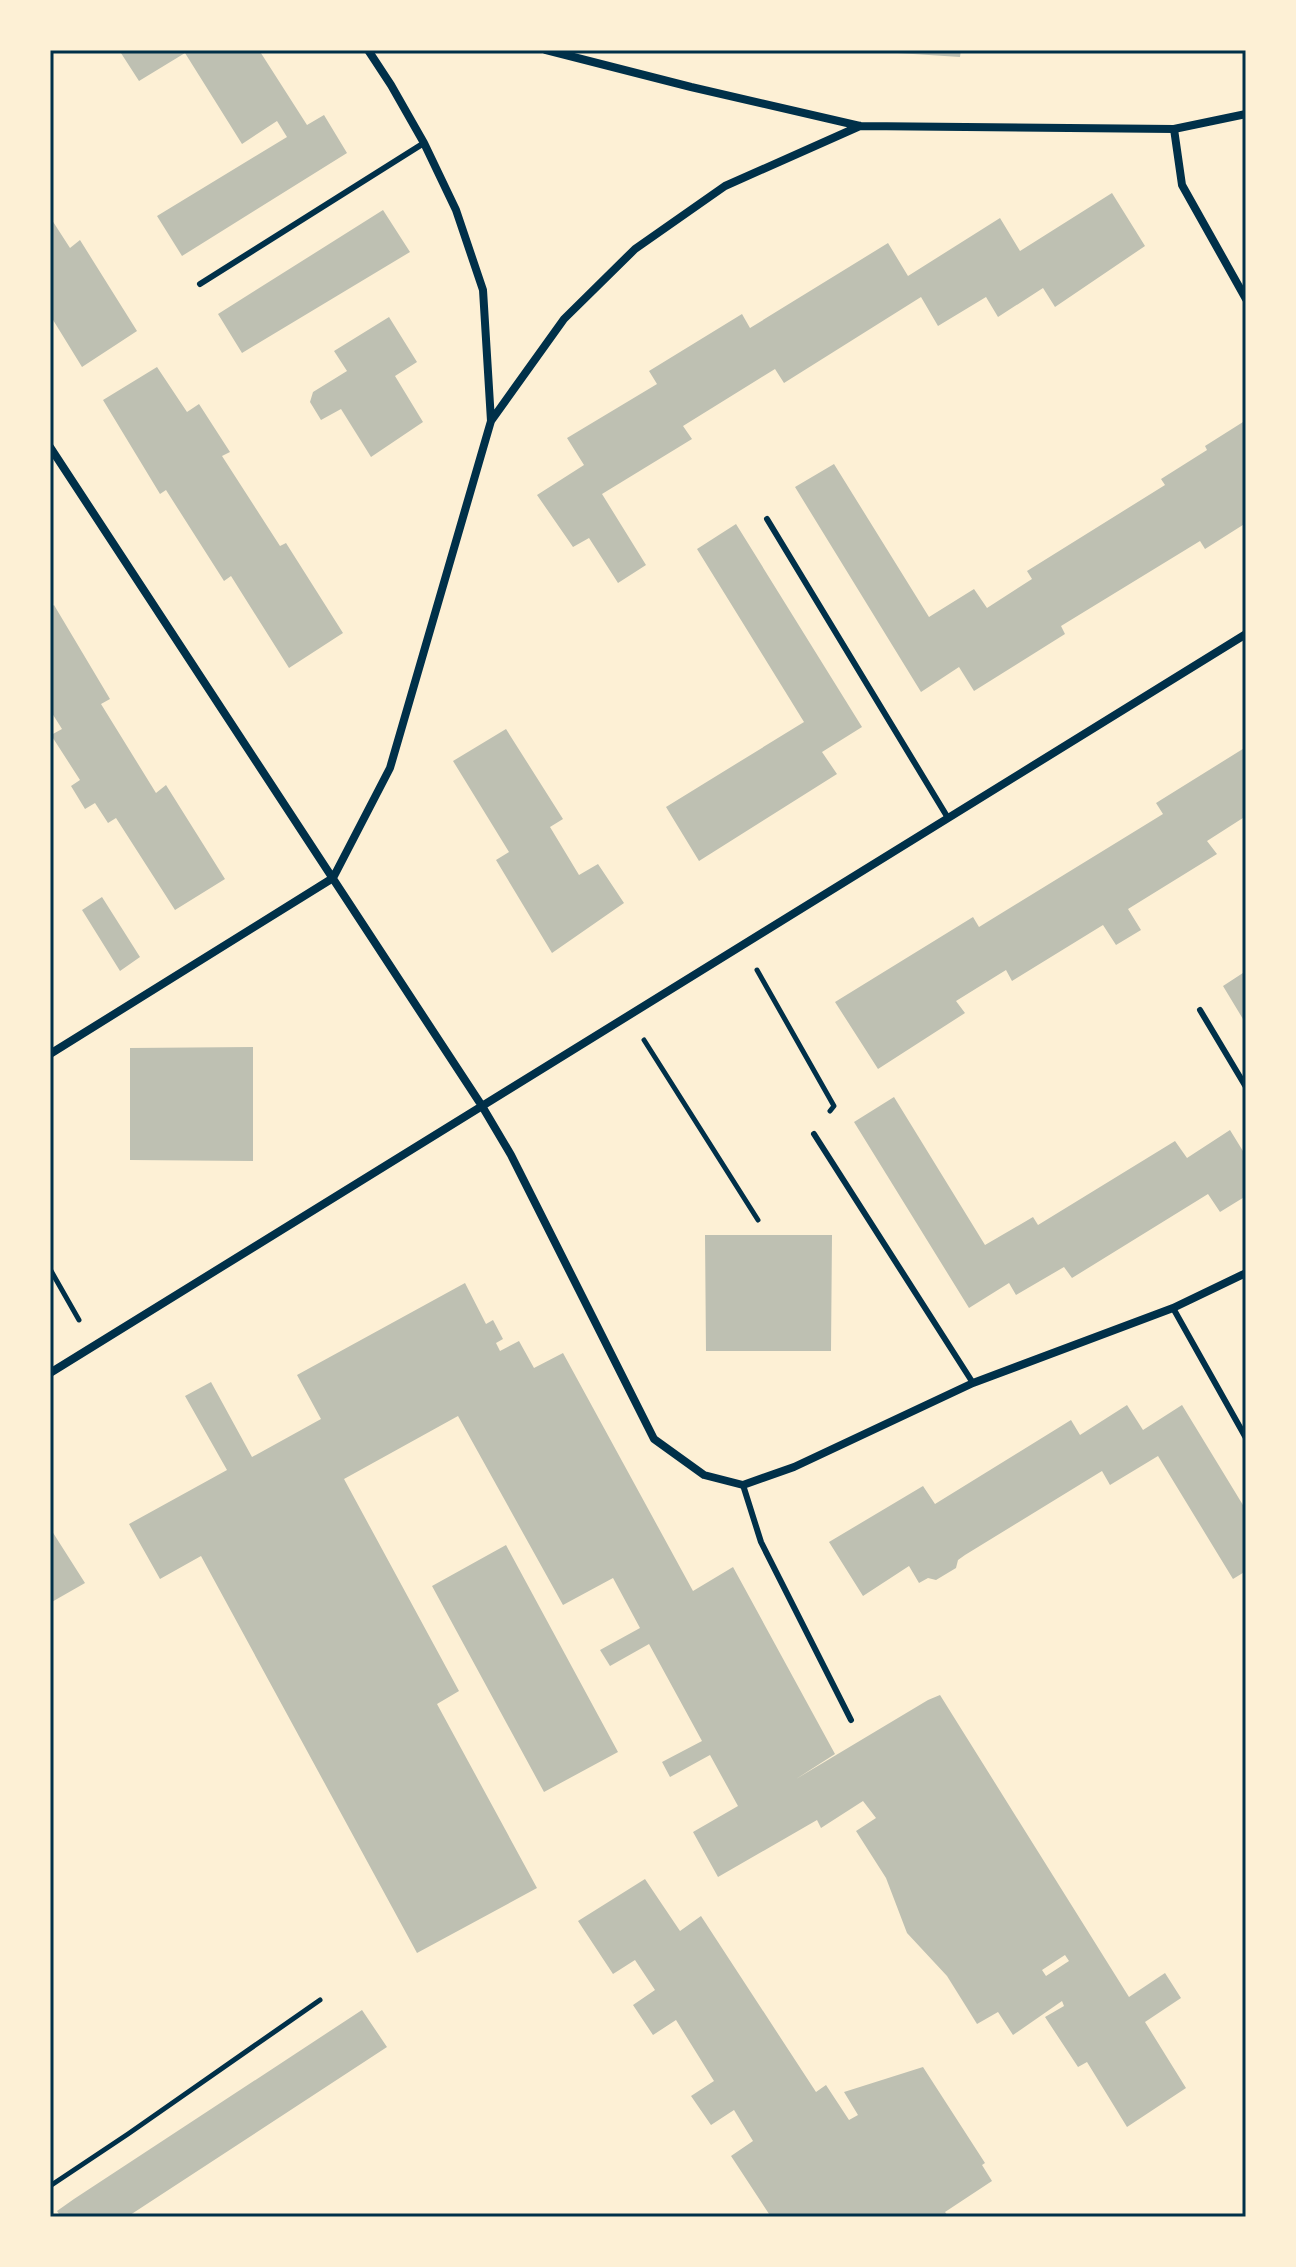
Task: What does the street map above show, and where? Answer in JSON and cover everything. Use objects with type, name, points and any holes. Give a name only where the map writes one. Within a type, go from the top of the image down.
[{"type":"street","points":[[368,50],[424,143],[456,210],[483,290],[491,421]]},
{"type":"street","points":[[546,50],[860,126],[1174,129],[1246,114]]},
{"type":"street","points":[[50,1054],[333,878],[390,768],[491,421],[564,319],[635,249],[725,186],[860,126]]},
{"type":"street","points":[[1174,129],[1182,185],[1246,299]]},
{"type":"street","points":[[50,447],[482,1106],[511,1155],[654,1439],[704,1475],[743,1485],[794,1467],[973,1383],[1173,1308],[1246,1273]]},
{"type":"street","points":[[50,1373],[1246,634]]},
{"type":"lane","points":[[200,284],[424,143]]},
{"type":"lane","points":[[767,519],[948,818]]},
{"type":"lane","points":[[1200,1010],[1246,1087]]},
{"type":"lane","points":[[814,1134],[973,1383]]},
{"type":"lane","points":[[1173,1308],[1246,1438]]},
{"type":"lane","points":[[743,1485],[761,1542],[851,1720]]},
{"type":"path","points":[[743,945],[834,1106],[814,1134]]},
{"type":"path","points":[[629,1015],[758,1220]]},
{"type":"path","points":[[50,1269],[94,1346]]},
{"type":"path","points":[[50,2186],[320,2000]]},
{"type":"building","points":[[119,50],[259,50],[307,125],[324,115],[347,153],[182,256],[157,216],[287,137],[277,121],[242,144],[185,53],[139,81]]},
{"type":"building","points":[[882,50],[961,50],[960,57]]},
{"type":"building","points":[[1112,193],[1145,246],[1055,307],[1043,288],[998,317],[986,297],[938,326],[921,297],[784,383],[775,369],[683,426],[692,439],[602,494],[646,565],[618,583],[589,538],[573,547],[537,495],[584,465],[567,438],[657,384],[649,371],[742,314],[750,328],[888,243],[908,276],[1000,218],[1020,251]]},
{"type":"building","points":[[383,210],[410,252],[242,353],[218,314]]},
{"type":"building","points":[[50,217],[70,248],[80,240],[137,331],[82,367],[50,315]]},
{"type":"building","points":[[389,317],[417,362],[395,376],[423,422],[371,457],[341,409],[321,420],[310,402],[313,392],[347,371],[334,351]]},
{"type":"building","points":[[157,367],[187,412],[199,404],[230,452],[222,456],[280,546],[286,543],[343,633],[289,668],[231,576],[224,581],[166,490],[160,494],[103,400]]},
{"type":"building","points":[[1243,422],[1246,426],[1246,523],[1205,549],[1200,541],[1061,626],[1065,634],[974,691],[959,667],[921,692],[795,487],[834,464],[929,617],[974,589],[987,608],[1032,579],[1027,571],[1165,485],[1161,479],[1207,450],[1205,446]]},
{"type":"building","points":[[736,524],[862,727],[822,752],[837,774],[699,861],[666,807],[804,722],[697,549]]},
{"type":"building","points":[[54,605],[110,699],[101,704],[156,793],[166,785],[225,879],[175,910],[116,818],[108,823],[95,803],[85,809],[71,786],[80,780],[51,735],[62,729],[50,710],[50,608]]},
{"type":"building","points":[[506,729],[563,819],[550,827],[579,875],[598,864],[624,903],[552,953],[496,860],[509,852],[453,761]]},
{"type":"building","points":[[1246,747],[1246,816],[1207,841],[1217,854],[1128,909],[1141,930],[1116,945],[1103,925],[1012,981],[1006,970],[956,1001],[965,1013],[878,1069],[835,1002],[973,917],[979,927],[1163,814],[1156,803]]},
{"type":"building","points":[[102,897],[140,957],[120,971],[82,910]]},
{"type":"building","points":[[1246,971],[1246,1024],[1223,986]]},
{"type":"building","points":[[253,1047],[253,1161],[130,1160],[130,1048]]},
{"type":"building","points":[[894,1097],[985,1245],[1033,1217],[1038,1225],[1175,1141],[1187,1158],[1230,1130],[1246,1156],[1246,1196],[1220,1212],[1208,1194],[1072,1278],[1064,1267],[1016,1295],[1009,1283],[969,1308],[854,1122]]},
{"type":"building","points":[[705,1235],[832,1235],[831,1351],[706,1351]]},
{"type":"building","points":[[465,1283],[486,1324],[493,1320],[503,1339],[496,1343],[500,1351],[519,1341],[534,1368],[563,1353],[693,1591],[733,1567],[835,1754],[796,1779],[940,1695],[1129,1997],[1165,1973],[1181,1998],[1145,2022],[1186,2088],[1127,2127],[1087,2062],[1078,2067],[1045,2017],[1064,2006],[1062,2001],[1013,2035],[998,2012],[977,2024],[947,1976],[907,1933],[886,1878],[856,1831],[876,1818],[863,1801],[821,1828],[817,1820],[718,1877],[693,1832],[738,1806],[710,1755],[670,1777],[662,1762],[702,1741],[649,1644],[610,1666],[600,1650],[640,1628],[613,1578],[563,1605],[458,1416],[344,1479],[459,1691],[437,1704],[537,1888],[417,1953],[201,1556],[160,1579],[129,1524],[227,1470],[185,1396],[211,1382],[252,1457],[321,1419],[297,1375]],"holes":[[[1065,1955],[1069,1961],[1046,1976],[1042,1970]]]},
{"type":"building","points":[[1127,1405],[1143,1430],[1182,1405],[1246,1510],[1246,1571],[1233,1579],[1158,1456],[1110,1485],[1102,1471],[965,1555],[958,1560],[956,1568],[936,1580],[928,1578],[919,1583],[909,1566],[863,1596],[829,1542],[923,1486],[935,1504],[1071,1420],[1080,1435]]},
{"type":"building","points":[[50,1528],[85,1583],[50,1603]]},
{"type":"building","points":[[506,1545],[618,1752],[544,1792],[432,1586]]},
{"type":"building","points":[[645,1879],[680,1931],[701,1916],[816,2092],[826,2085],[849,2120],[858,2115],[844,2092],[923,2067],[985,2163],[982,2165],[992,2181],[945,2212],[949,2217],[771,2217],[731,2156],[753,2141],[734,2110],[711,2125],[691,2096],[714,2081],[676,2020],[653,2035],[633,2005],[655,1990],[635,1960],[613,1974],[578,1921]]},
{"type":"building","points":[[362,2010],[387,2047],[127,2217],[61,2217],[57,2211],[74,2199]]}]
